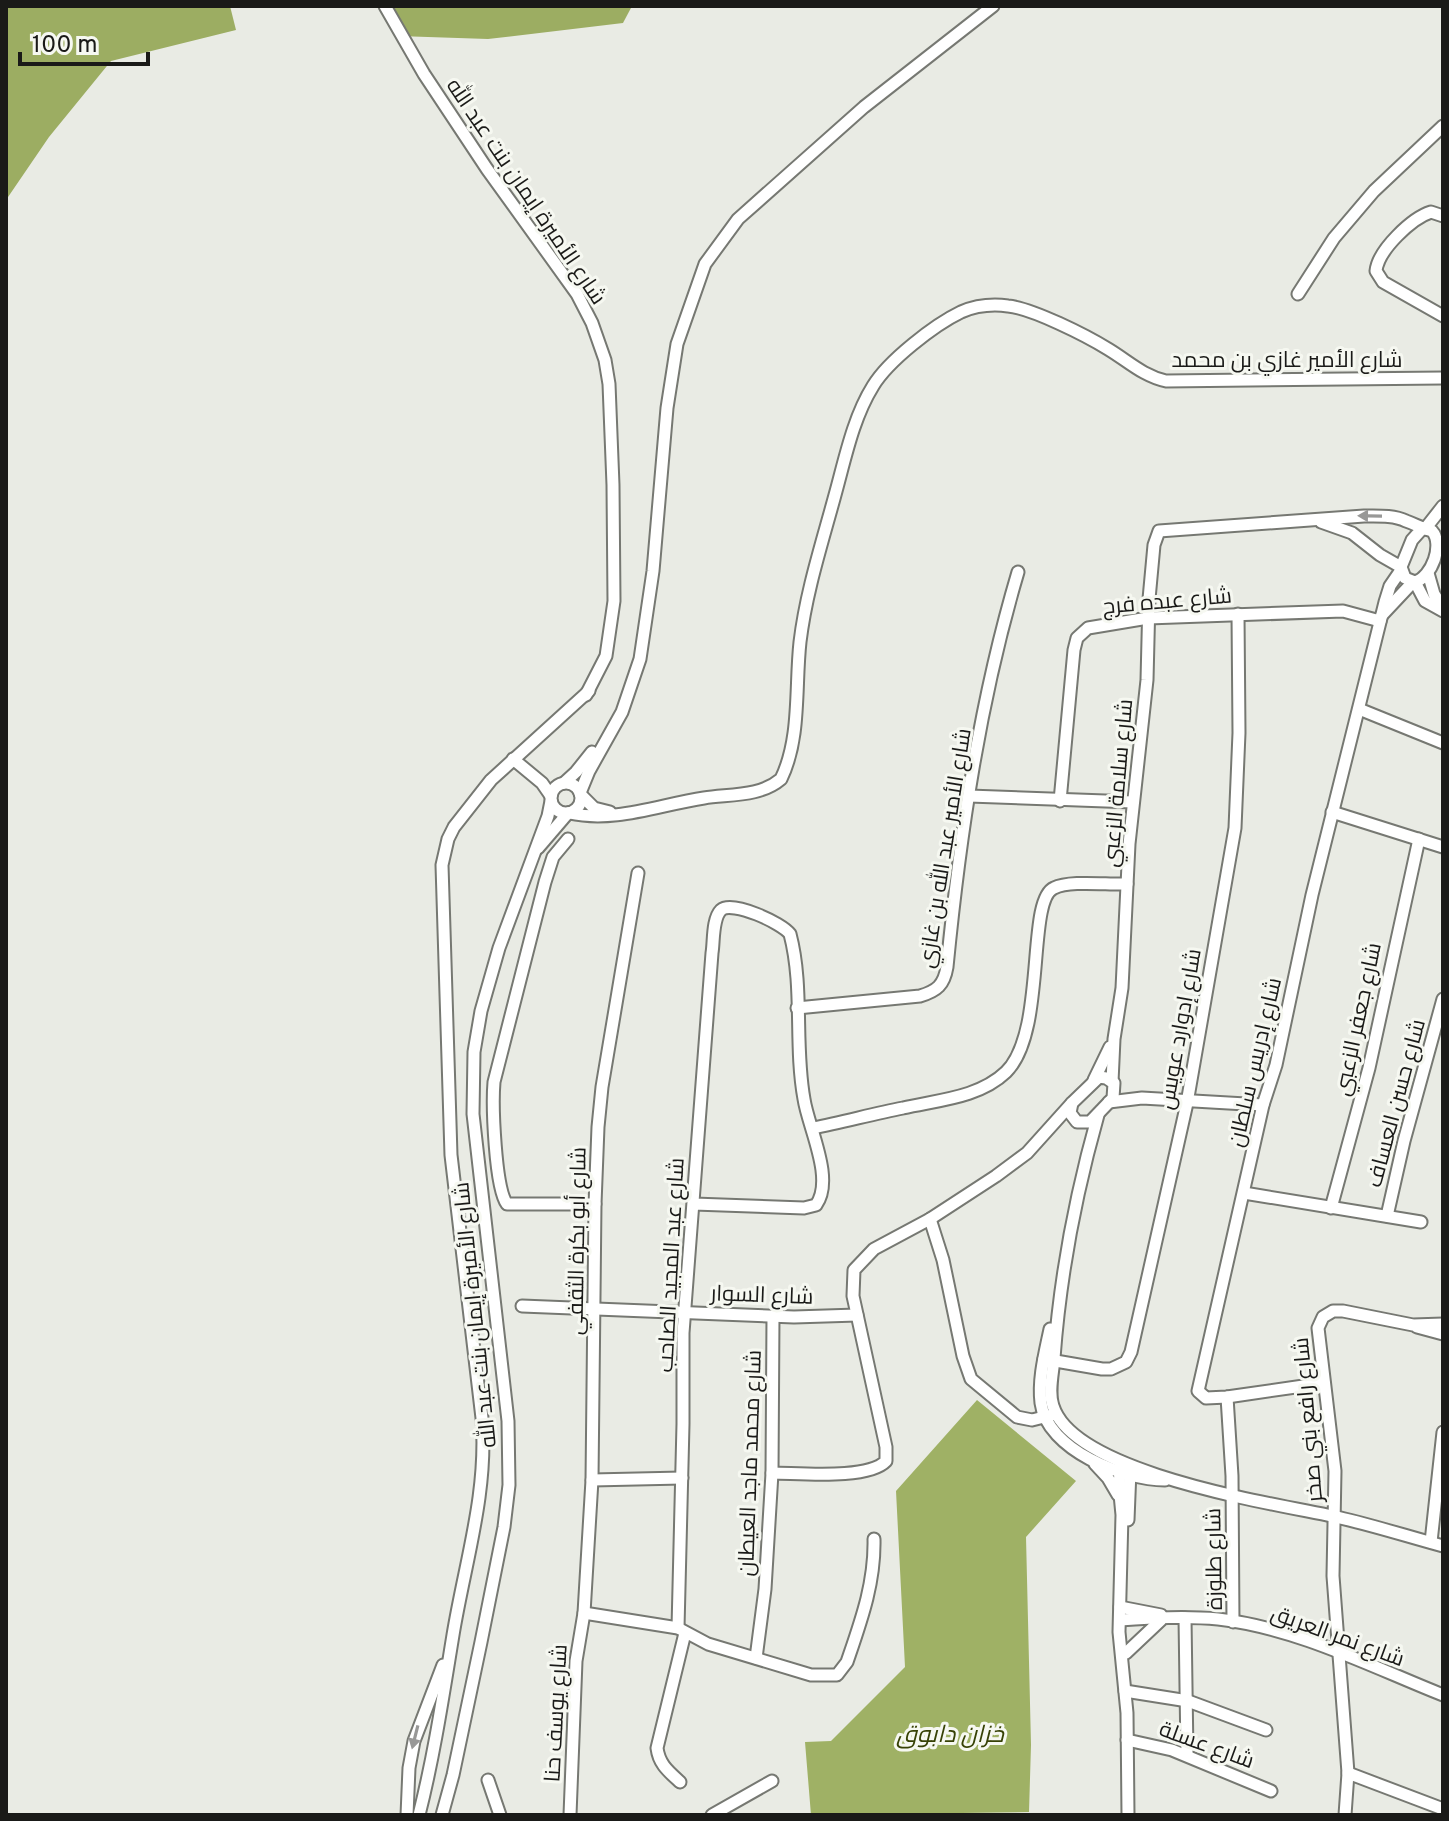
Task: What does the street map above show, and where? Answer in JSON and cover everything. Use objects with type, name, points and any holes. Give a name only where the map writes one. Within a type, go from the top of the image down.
[{"type":"street","name":"شارع الأميرة إيمان بنت عبد الله","points":[[385,6],[424,74],[487,169],[577,294],[592,323],[605,360],[609,384],[614,601],[606,656],[589,691],[518,759],[493,778],[454,827],[442,865],[451,1155],[484,1454],[479,1506],[452,1638]]},
{"type":"street","points":[[568,813],[577,809],[589,771],[622,712],[639,663],[651,584],[667,408],[677,344],[705,264],[738,219],[864,107],[993,6]]},
{"type":"street","points":[[1298,294],[1334,238],[1374,191],[1443,126]]},
{"type":"street","points":[[1443,216],[1431,212],[1413,220],[1381,256],[1376,271],[1383,282],[1443,316]]},
{"type":"street","name":"شارع الأمير غازي بن محمد","points":[[634,813],[701,798],[761,790],[781,779],[791,752],[800,640],[809,597],[846,455],[866,400],[875,383],[917,342],[961,312],[995,305],[1013,306],[1075,332],[1150,377],[1166,381],[1443,378]]},
{"type":"street","points":[[1423,529],[1443,506]]},
{"type":"street","points":[[1317,520],[1382,516],[1408,521],[1436,534],[1440,545],[1428,573],[1443,610]]},
{"type":"street","points":[[1317,520],[1352,533],[1401,568],[1405,578],[1414,582],[1425,601],[1443,610]]},
{"type":"street","name":"شارع سلامة الزعبي","points":[[1109,1102],[1114,1094],[1114,1039],[1122,988],[1133,802],[1147,680],[1154,545],[1159,531],[1317,520]]},
{"type":"street","name":"شارع إدريس سلطان","points":[[1227,1397],[1202,1397],[1198,1386],[1263,1105],[1276,1065],[1332,812],[1381,618],[1390,586],[1414,536],[1423,529]]},
{"type":"street","name":"شارع الأمير عبد الله بن غازي","points":[[797,1008],[920,996],[943,984],[969,796],[998,648],[1018,572]]},
{"type":"street","name":"شارع إدريس سلطان","points":[[1381,618],[1414,582],[1428,573]]},
{"type":"street","name":"شارع عبده فرج","points":[[1060,801],[1072,666],[1077,638],[1088,628],[1148,618],[1238,614],[1343,611],[1381,618]]},
{"type":"street","name":"شارع إدوارد عويس","points":[[1049,1360],[1111,1369],[1128,1358],[1187,1103],[1235,828],[1239,733],[1238,614]]},
{"type":"street","points":[[551,798],[554,789],[582,766],[613,719],[640,651]]},
{"type":"street","points":[[1359,709],[1443,743]]},
{"type":"street","points":[[518,759],[545,778],[574,785],[589,805],[599,811],[634,813]]},
{"type":"street","points":[[518,759],[542,783],[558,812],[598,817],[634,813]]},
{"type":"street","points":[[969,796],[1133,802]]},
{"type":"street","name":"شارع الأميرة إيمان بنت عبد الله","points":[[442,1815],[504,1527],[510,1464],[496,1303],[473,1114],[474,1052],[492,969],[550,811],[551,798]]},
{"type":"street","points":[[1332,812],[1443,847]]},
{"type":"street","name":"شارع الأميرة إيمان بنت عبد الله","points":[[533,854],[568,813]]},
{"type":"street","name":"شارع الأميرة إيمان بنت عبد الله","points":[[568,839],[553,857],[545,882],[494,1082],[494,1119],[500,1190],[507,1204],[595,1204]]},
{"type":"street","name":"شارع جعفر الزعبي","points":[[1331,1208],[1369,1068],[1419,839]]},
{"type":"street","name":"شارع أبو بكرة الثقفي","points":[[584,1613],[592,1480],[595,1204],[602,1087],[638,873]]},
{"type":"street","points":[[813,1128],[957,1096],[985,1086],[1005,1073],[1021,1050],[1030,1022],[1039,923],[1046,895],[1057,887],[1127,884]]},
{"type":"street","name":"شارع عبد المجيد الصاحب","points":[[680,1782],[664,1767],[658,1758],[657,1748],[682,1631],[684,1312],[709,988],[717,920],[724,908],[748,911],[787,929],[792,940],[797,1008]]},
{"type":"street","name":"شارع حسن العساف","points":[[1387,1216],[1443,999]]},
{"type":"street","points":[[694,1204],[782,1208],[816,1205],[821,1198],[822,1184],[813,1128],[804,1102],[797,1008]]},
{"type":"street","name":"شارع سلامة الزعبي","points":[[857,1315],[852,1282],[858,1263],[874,1249],[930,1219],[1027,1153],[1094,1080],[1114,1039]]},
{"type":"street","points":[[1094,1080],[1105,1077],[1142,1098]]},
{"type":"street","points":[[1049,1130],[1090,1122],[1109,1102],[1142,1098],[1263,1105]]},
{"type":"street","points":[[1072,1103],[1070,1113],[1090,1146]]},
{"type":"street","points":[[1098,1115],[1049,1360],[1050,1416],[1058,1436],[1086,1456],[1124,1499]]},
{"type":"street","points":[[1244,1193],[1421,1222]]},
{"type":"street","points":[[930,1219],[943,1260],[963,1356],[971,1379],[1017,1417],[1032,1420],[1050,1416]]},
{"type":"street","name":"شارع السوار","points":[[522,1306],[773,1316],[857,1315]]},
{"type":"street","name":"شارع رافع بني صخر","points":[[1345,1815],[1348,1773],[1333,1576],[1335,1471],[1318,1328],[1328,1313],[1343,1311],[1413,1325],[1443,1324]]},
{"type":"street","points":[[772,1473],[861,1472],[877,1468],[886,1461],[886,1447],[857,1315]]},
{"type":"street","name":"شارع محمد ماجد العيطان","points":[[756,1658],[765,1589],[772,1473],[773,1316]]},
{"type":"street","name":"شارع رافع بني صخر","points":[[1413,1325],[1443,1334]]},
{"type":"street","points":[[1227,1397],[1324,1383]]},
{"type":"street","name":"شارع طلوزة","points":[[1227,1397],[1233,1622]]},
{"type":"street","points":[[1050,1416],[1078,1440],[1125,1468],[1437,1544],[1443,1432]]},
{"type":"street","points":[[1086,1456],[1159,1480],[1174,1480]]},
{"type":"street","points":[[1125,1468],[1124,1658],[1128,1815]]},
{"type":"street","points":[[592,1480],[682,1478]]},
{"type":"street","points":[[1124,1499],[1159,1480]]},
{"type":"street","points":[[584,1613],[682,1631],[708,1644],[779,1667],[823,1677],[837,1675],[842,1670],[872,1584],[874,1539]]},
{"type":"street","name":"شارع يوسف حنا","points":[[570,1815],[576,1661],[584,1613]]},
{"type":"street","name":"شارع نمر العريق","points":[[1124,1613],[1165,1619],[1233,1622],[1261,1628],[1340,1652],[1443,1695]]},
{"type":"street","points":[[1185,1618],[1187,1755]]},
{"type":"street","points":[[1124,1658],[1165,1619]]},
{"type":"street","points":[[407,1815],[409,1768],[417,1727],[452,1638]]},
{"type":"street","points":[[419,1815],[430,1772],[452,1638]]},
{"type":"street","points":[[1125,1691],[1188,1701],[1266,1730]]},
{"type":"street","points":[[427,1705],[433,1710],[441,1708]]},
{"type":"street","name":"شارع عسلة","points":[[1127,1740],[1187,1755],[1271,1791]]},
{"type":"street","points":[[409,1768],[423,1766],[430,1772]]},
{"type":"street","points":[[1348,1773],[1443,1809]]},
{"type":"street","name":"شارع الأميرة إيمان بنت عبد الله","points":[[449,1815],[454,1792],[453,1775]]},
{"type":"street","points":[[488,1780],[500,1815]]},
{"type":"street","points":[[712,1815],[772,1781]]},
{"type":"shaded area","points":[[6,6],[230,6],[236,30],[111,61],[49,137],[6,200]]},
{"type":"shaded area","points":[[385,6],[632,6],[623,23],[488,39],[398,36]]},
{"type":"water","name":"خزان دابوق","points":[[977,1400],[1076,1481],[1026,1537],[1031,1745],[1029,1812],[811,1815],[805,1742],[831,1741],[905,1667],[896,1491]]}]
